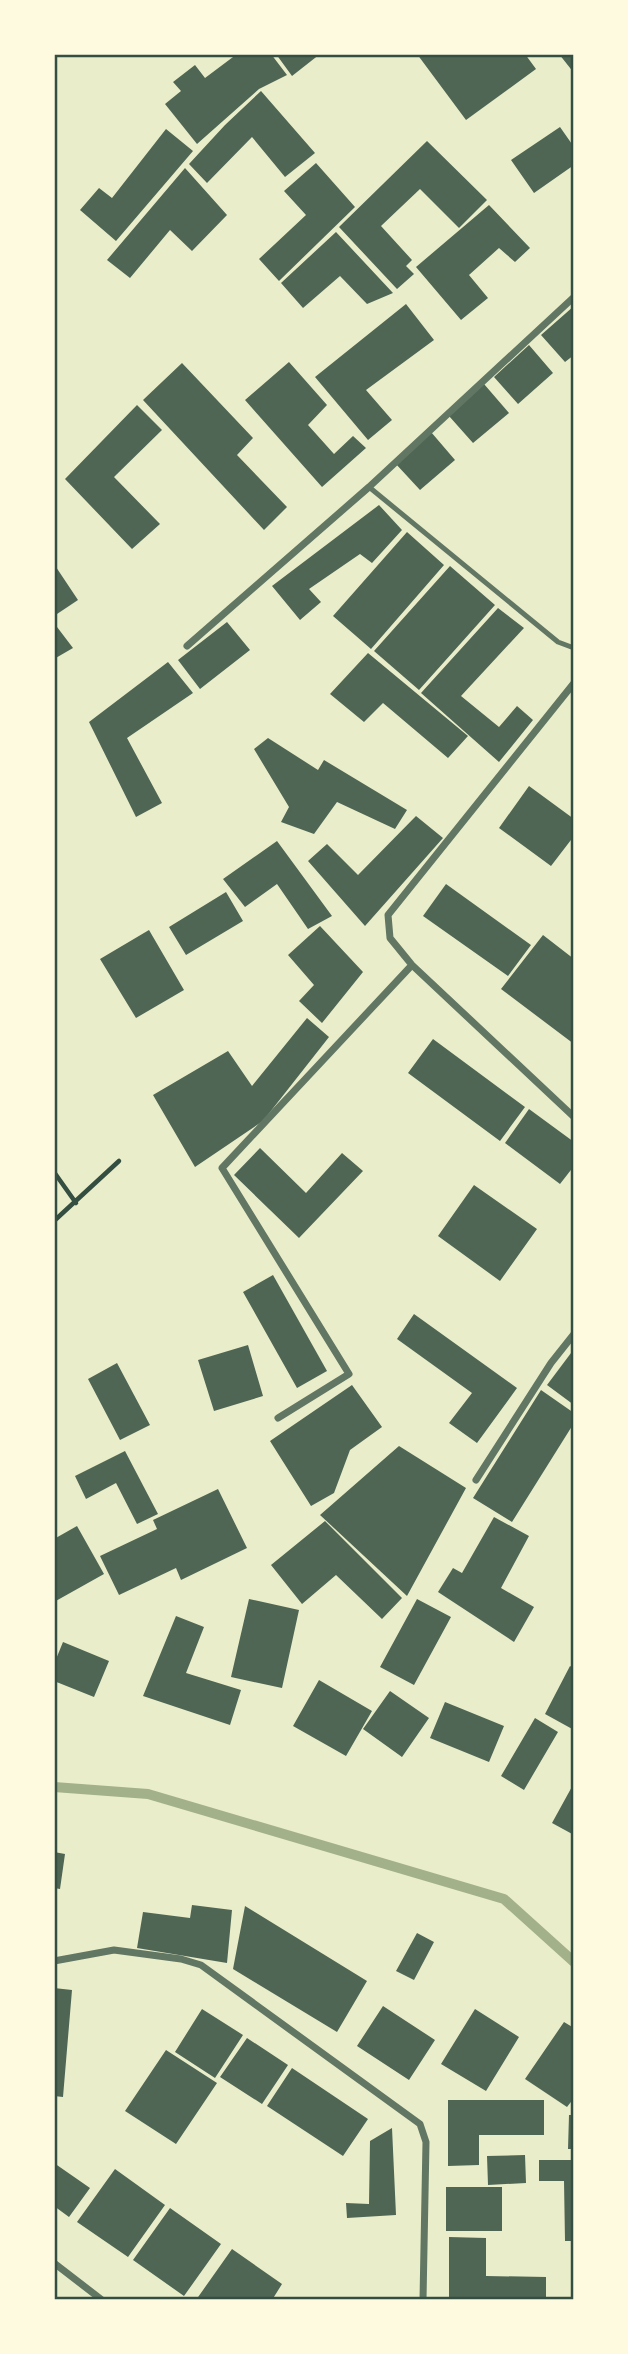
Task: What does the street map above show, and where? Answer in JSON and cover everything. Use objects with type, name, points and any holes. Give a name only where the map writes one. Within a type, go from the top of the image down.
[{"type":"street","points":[[187,646],[369,486],[574,297]]},
{"type":"street","points":[[574,683],[388,915],[390,938],[412,965],[574,1117]]},
{"type":"street","points":[[278,1418],[349,1374],[222,1168],[412,965]]},
{"type":"street","points":[[476,1480],[551,1363],[574,1334]]},
{"type":"street","points":[[54,1961],[114,1950],[181,1959],[201,1965],[420,2124],[426,2142],[423,2300]]},
{"type":"street","points":[[54,2263],[102,2300]]},
{"type":"lane","points":[[369,486],[558,642],[574,648]]},
{"type":"path","points":[[54,1221],[119,1161]]},
{"type":"path","points":[[54,1172],[76,1203]]},
{"type":"building","points":[[237,54],[271,54],[287,75],[259,89],[197,144],[165,104],[181,91],[173,82],[195,65],[205,78]]},
{"type":"building","points":[[276,54],[320,54],[292,76]]},
{"type":"building","points":[[417,54],[525,54],[536,69],[466,120]]},
{"type":"building","points":[[559,54],[574,54],[574,73]]},
{"type":"building","points":[[261,91],[315,153],[285,177],[252,137],[207,183],[189,164]]},
{"type":"building","points":[[560,127],[574,147],[574,165],[534,193],[511,160]]},
{"type":"building","points":[[166,129],[193,151],[116,241],[80,210],[99,188],[112,198]]},
{"type":"building","points":[[427,141],[487,200],[459,228],[420,189],[381,226],[412,260],[406,266],[414,274],[397,289],[339,227]]},
{"type":"building","points":[[316,163],[355,207],[279,281],[259,259],[306,215],[284,191]]},
{"type":"building","points":[[185,168],[227,215],[192,251],[170,230],[130,278],[107,260]]},
{"type":"building","points":[[489,205],[530,248],[515,262],[499,248],[469,275],[488,298],[461,320],[416,267]]},
{"type":"building","points":[[336,232],[393,293],[367,304],[340,276],[303,308],[281,283]]},
{"type":"building","points":[[406,304],[434,340],[366,390],[392,420],[368,440],[315,377]]},
{"type":"building","points":[[574,306],[574,355],[565,362],[541,335]]},
{"type":"building","points":[[529,345],[553,373],[518,404],[494,377]]},
{"type":"building","points":[[289,362],[327,405],[308,425],[334,454],[353,436],[366,448],[322,487],[245,400]]},
{"type":"building","points":[[182,363],[253,438],[237,455],[287,507],[264,530],[143,400]]},
{"type":"building","points":[[484,384],[509,413],[473,443],[449,416]]},
{"type":"building","points":[[137,405],[162,430],[114,477],[160,524],[132,549],[65,479]]},
{"type":"building","points":[[431,432],[455,460],[420,490],[395,463]]},
{"type":"building","points":[[379,505],[402,530],[372,563],[360,554],[309,589],[321,602],[300,620],[272,586]]},
{"type":"building","points":[[407,532],[444,565],[371,649],[333,616]]},
{"type":"building","points":[[54,564],[78,600],[54,616]]},
{"type":"building","points":[[450,566],[495,605],[419,690],[374,651]]},
{"type":"building","points":[[498,608],[524,628],[461,696],[499,727],[517,706],[533,720],[499,762],[421,693]]},
{"type":"building","points":[[227,622],[250,650],[200,689],[178,660]]},
{"type":"building","points":[[54,623],[73,648],[54,659]]},
{"type":"building","points":[[368,653],[468,736],[448,758],[383,703],[364,722],[330,694]]},
{"type":"building","points":[[168,662],[193,693],[127,738],[162,803],[136,817],[89,722]]},
{"type":"building","points":[[268,738],[318,770],[324,760],[407,810],[395,829],[337,802],[314,834],[281,822],[289,807],[254,749]]},
{"type":"building","points":[[529,786],[574,819],[574,836],[551,866],[499,828]]},
{"type":"building","points":[[416,816],[443,838],[365,926],[308,861],[327,844],[358,875]]},
{"type":"building","points":[[277,841],[332,916],[308,929],[277,884],[245,907],[223,879]]},
{"type":"building","points":[[446,884],[531,945],[508,976],[423,916]]},
{"type":"building","points":[[226,892],[243,921],[186,955],[169,927]]},
{"type":"building","points":[[320,926],[363,972],[322,1023],[299,1001],[314,985],[288,955]]},
{"type":"building","points":[[149,930],[184,990],[136,1018],[100,959]]},
{"type":"building","points":[[543,935],[574,959],[574,1044],[501,989]]},
{"type":"building","points":[[307,1018],[329,1037],[263,1121],[195,1167],[153,1095],[228,1051],[252,1086]]},
{"type":"building","points":[[433,1039],[525,1107],[500,1141],[408,1073]]},
{"type":"building","points":[[529,1109],[574,1142],[574,1166],[560,1184],[505,1143]]},
{"type":"building","points":[[260,1148],[306,1193],[342,1153],[363,1171],[299,1238],[234,1175]]},
{"type":"building","points":[[474,1185],[537,1229],[500,1281],[438,1236]]},
{"type":"building","points":[[273,1275],[327,1371],[297,1388],[243,1292]]},
{"type":"building","points":[[414,1314],[517,1388],[477,1443],[449,1423],[472,1393],[397,1339]]},
{"type":"building","points":[[248,1345],[263,1396],[214,1411],[198,1360]]},
{"type":"building","points":[[574,1349],[574,1405],[547,1385]]},
{"type":"building","points":[[117,1363],[150,1425],[120,1440],[88,1379]]},
{"type":"building","points":[[352,1385],[382,1427],[350,1450],[334,1493],[311,1506],[270,1441]]},
{"type":"building","points":[[541,1390],[574,1413],[574,1423],[512,1522],[473,1498]]},
{"type":"building","points":[[399,1446],[466,1488],[407,1596],[320,1515]]},
{"type":"building","points":[[125,1451],[158,1514],[137,1524],[116,1483],[86,1499],[75,1476]]},
{"type":"building","points":[[218,1489],[247,1548],[181,1580],[176,1568],[119,1595],[100,1556],[157,1529],[153,1520]]},
{"type":"building","points":[[494,1517],[529,1536],[501,1588],[534,1607],[514,1642],[438,1592],[453,1568],[462,1573]]},
{"type":"building","points":[[325,1521],[402,1598],[382,1619],[336,1575],[302,1604],[271,1565]]},
{"type":"building","points":[[77,1526],[104,1574],[54,1602],[54,1539]]},
{"type":"building","points":[[249,1599],[299,1610],[282,1688],[231,1677]]},
{"type":"building","points":[[417,1599],[451,1617],[414,1685],[380,1667]]},
{"type":"building","points":[[176,1616],[204,1627],[186,1673],[241,1690],[230,1725],[143,1696]]},
{"type":"building","points":[[63,1642],[109,1661],[94,1697],[54,1681],[54,1664]]},
{"type":"building","points":[[570,1666],[574,1668],[574,1730],[545,1714]]},
{"type":"building","points":[[319,1680],[372,1711],[346,1756],[293,1726]]},
{"type":"building","points":[[390,1691],[429,1718],[402,1757],[363,1729]]},
{"type":"building","points":[[445,1702],[504,1726],[489,1762],[430,1738]]},
{"type":"building","points":[[535,1718],[558,1732],[524,1790],[501,1776]]},
{"type":"building","points":[[574,1783],[574,1835],[552,1823]]},
{"type":"building","points":[[54,1852],[65,1854],[60,1889],[54,1888]]},
{"type":"building","points":[[192,1905],[232,1910],[227,1963],[137,1948],[143,1912],[190,1918]]},
{"type":"building","points":[[245,1906],[367,1981],[337,2032],[233,1969]]},
{"type":"building","points":[[417,1933],[434,1942],[414,1980],[396,1971]]},
{"type":"building","points":[[54,1988],[72,1990],[63,2097],[54,2096]]},
{"type":"building","points":[[383,2006],[435,2040],[409,2080],[357,2046]]},
{"type":"building","points":[[202,2009],[243,2035],[215,2078],[175,2052]]},
{"type":"building","points":[[475,2009],[519,2037],[486,2091],[441,2064]]},
{"type":"building","points":[[564,2022],[574,2028],[574,2098],[567,2107],[525,2079]]},
{"type":"building","points":[[247,2038],[288,2065],[262,2104],[220,2077]]},
{"type":"building","points":[[166,2050],[217,2083],[176,2144],[125,2111]]},
{"type":"building","points":[[292,2068],[368,2119],[343,2156],[267,2106]]},
{"type":"building","points":[[448,2100],[544,2100],[544,2135],[479,2135],[479,2165],[448,2166]]},
{"type":"building","points":[[569,2115],[574,2115],[574,2149],[568,2149]]},
{"type":"building","points":[[392,2128],[396,2215],[347,2218],[346,2203],[369,2204],[370,2141]]},
{"type":"building","points":[[525,2155],[526,2183],[488,2185],[487,2156]]},
{"type":"building","points":[[539,2160],[574,2160],[574,2241],[565,2241],[564,2181],[539,2181]]},
{"type":"building","points":[[54,2163],[90,2188],[69,2217],[54,2206]]},
{"type":"building","points":[[115,2169],[165,2205],[128,2257],[77,2222]]},
{"type":"building","points":[[446,2187],[502,2187],[502,2231],[446,2231]]},
{"type":"building","points":[[170,2208],[221,2244],[184,2296],[133,2260]]},
{"type":"building","points":[[449,2237],[486,2238],[486,2276],[546,2277],[546,2300],[449,2300]]},
{"type":"building","points":[[232,2249],[282,2284],[272,2300],[196,2300]]},
{"type":"waterway","points":[[54,1787],[148,1794],[504,1899],[574,1962]]}]
